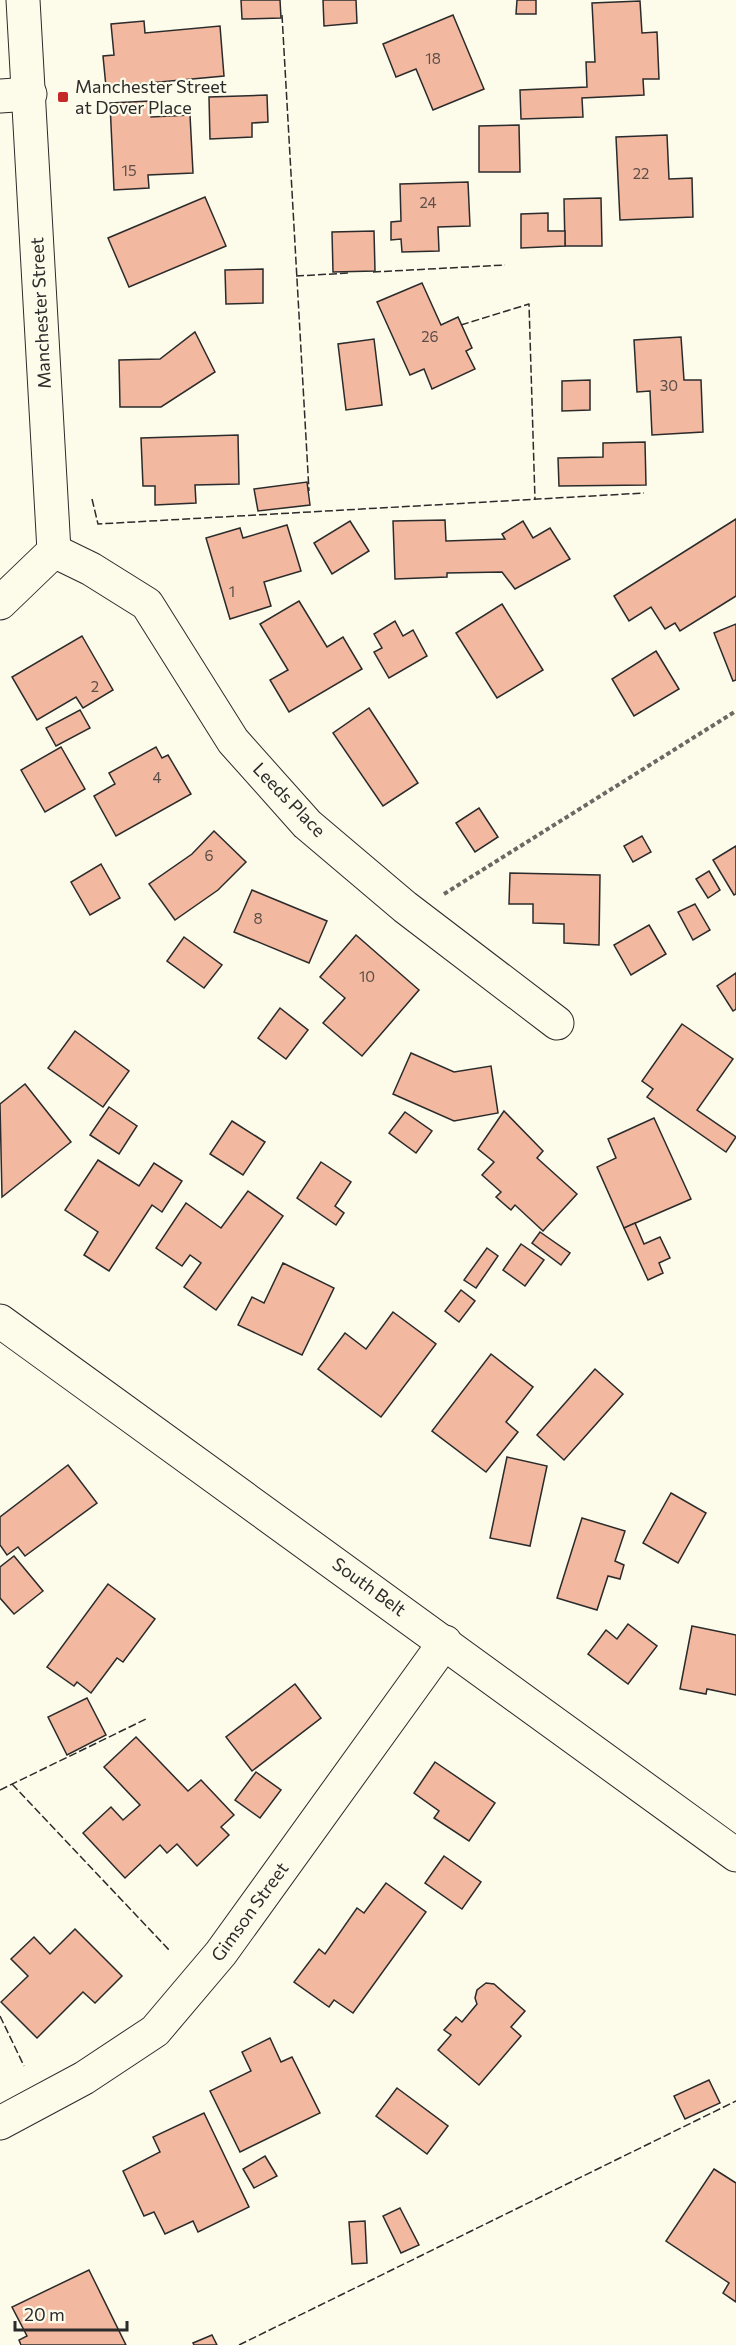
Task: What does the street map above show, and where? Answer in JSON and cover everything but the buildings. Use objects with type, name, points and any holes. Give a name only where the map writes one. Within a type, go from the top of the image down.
[{"type":"street","name":"Manchester Street","points":[[23,0],[15,95],[54,551]]},
{"type":"street","points":[[0,603],[54,551]]},
{"type":"street","name":"Leeds Place","points":[[54,551],[91,569],[147,604],[233,741],[307,824],[413,914],[557,1023]]},
{"type":"street","name":"South Belt","points":[[0,1321],[445,1642],[733,1846]]},
{"type":"street","name":"Gimson Street","points":[[0,2123],[84,2078],[155,2031],[221,1953],[445,1642]]},
{"type":"path","points":[[413,914],[736,711]]},
{"type":"fence","points":[[282,15],[309,491]]},
{"type":"fence","points":[[373,272],[505,265]]},
{"type":"fence","points":[[296,276],[349,273]]},
{"type":"fence","points":[[461,325],[529,304],[535,500]]},
{"type":"fence","points":[[92,499],[98,524],[644,493]]},
{"type":"fence","points":[[0,1790],[146,1719]]},
{"type":"fence","points":[[12,1784],[170,1951]]},
{"type":"fence","points":[[0,2016],[24,2066]]},
{"type":"fence","points":[[239,2345],[736,2101]]},
{"type":"place","name":"Manchester Street at Dover Place","points":[[63,97]]}]
